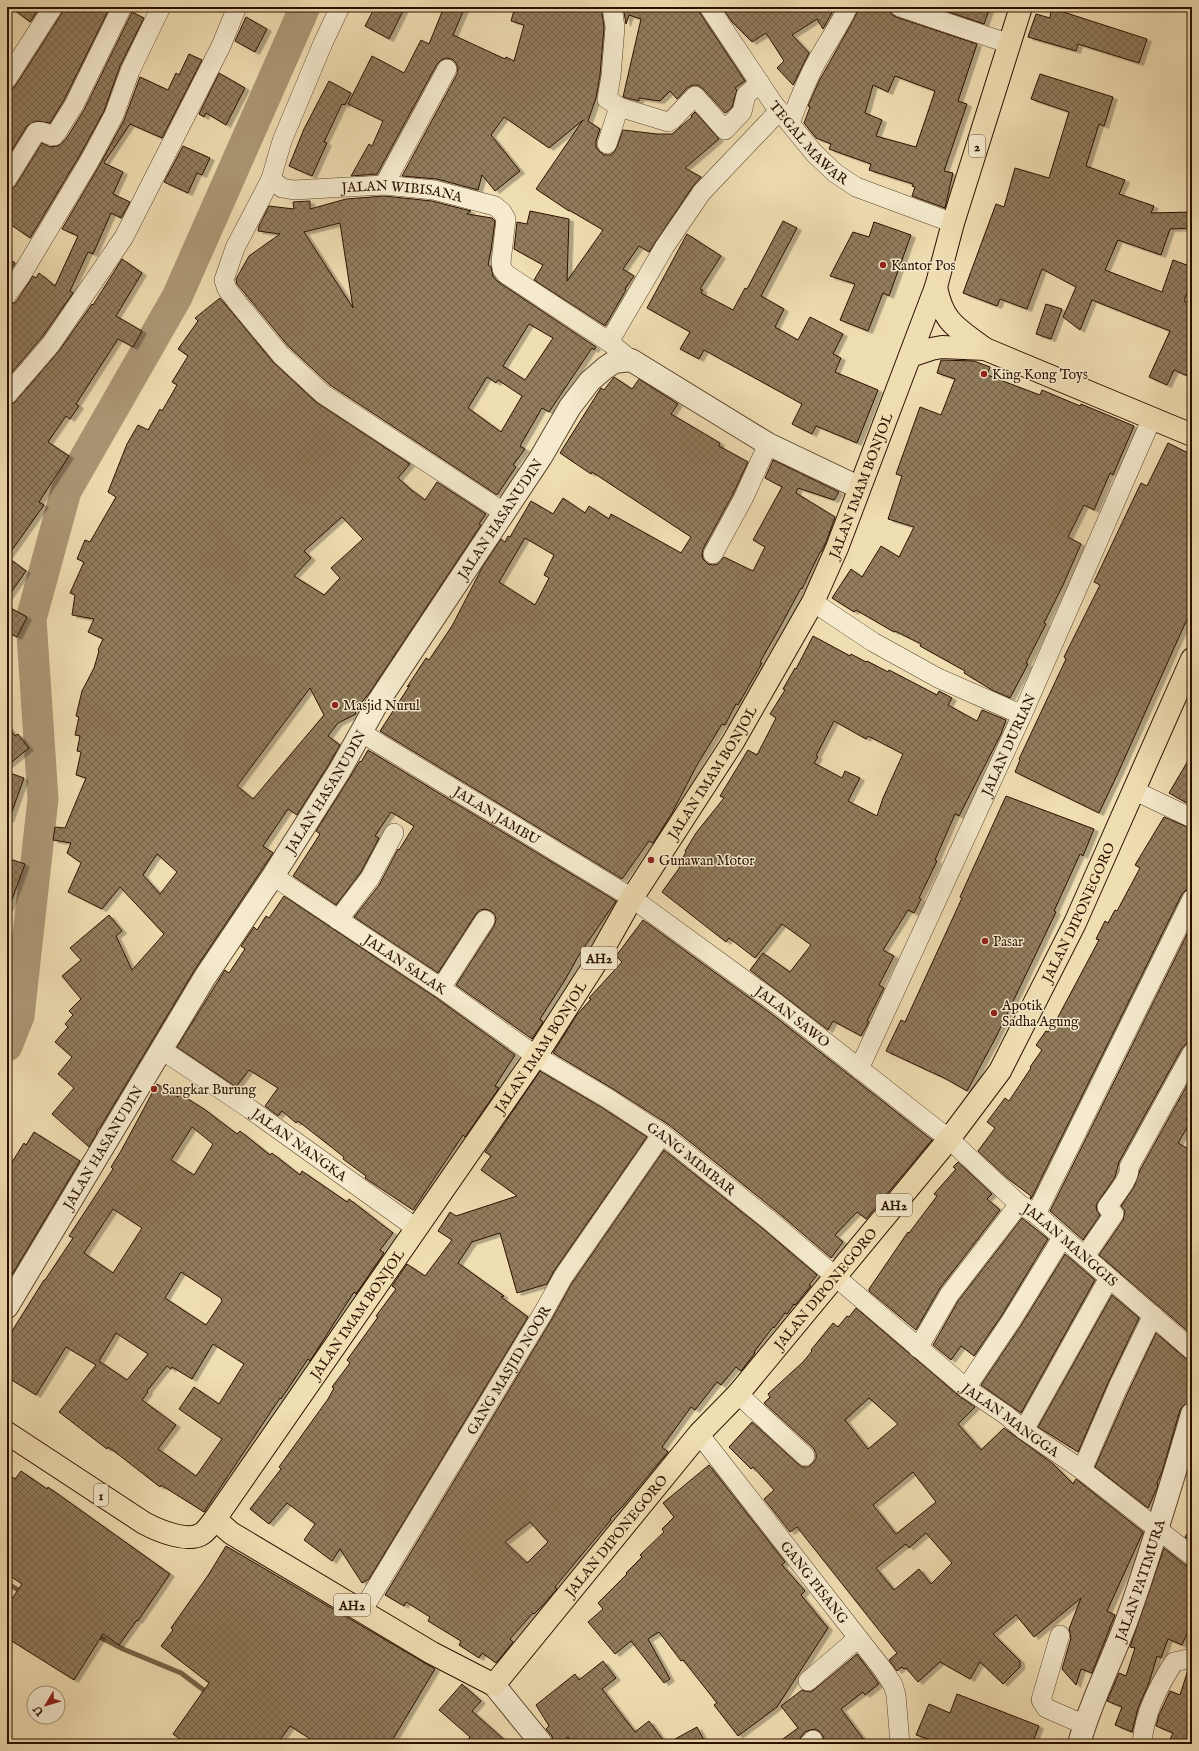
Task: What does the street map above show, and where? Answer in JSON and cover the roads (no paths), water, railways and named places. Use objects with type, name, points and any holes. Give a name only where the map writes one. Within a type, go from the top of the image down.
[{"type":"highway","name":"2","points":[[936,286],[953,223],[1021,7]]},
{"type":"highway","points":[[936,286],[939,304],[943,312],[957,328],[985,349],[1192,435]]},
{"type":"highway","name":"JALAN IMAM BONJOL","points":[[215,1519],[536,1056],[593,967],[632,898],[733,742],[813,602],[837,548],[858,487],[936,286]]},
{"type":"highway","points":[[910,356],[942,347],[985,349]]},
{"type":"highway","name":"JALAN DIPONEGORO","points":[[494,1685],[699,1434],[738,1394],[835,1277],[948,1139],[1000,1071],[1075,923],[1192,659]]},
{"type":"highway","name":"1","points":[[7,1433],[158,1532],[192,1537],[202,1534],[215,1519]]},
{"type":"highway","name":"AH2","points":[[215,1519],[232,1532],[432,1653],[494,1685]]},
{"type":"street","points":[[7,79],[53,7]]},
{"type":"street","points":[[7,179],[36,132],[44,132],[51,136],[54,136],[57,132],[74,105],[122,7]]},
{"type":"street","points":[[7,295],[20,277],[111,122],[130,71],[161,7]]},
{"type":"street","points":[[7,395],[51,344],[124,237],[221,46],[237,7]]},
{"type":"street","points":[[340,7],[323,42],[282,141],[272,179],[235,248],[224,280],[227,289],[281,355],[323,394],[503,512]]},
{"type":"street","points":[[612,7],[615,27],[608,99],[619,108],[668,122],[673,119],[694,96],[725,130],[742,112],[746,95],[760,84]]},
{"type":"street","name":"TEGAL MAWAR","points":[[709,7],[760,84],[785,117],[814,152],[835,173],[856,187],[953,223]]},
{"type":"street","points":[[609,342],[665,246],[702,192],[785,117],[804,87],[817,60],[843,19],[848,7]]},
{"type":"street","points":[[900,7],[1010,44]]},
{"type":"street","points":[[384,184],[447,69]]},
{"type":"street","points":[[607,144],[619,108]]},
{"type":"street","name":"JALAN WIBISANA","points":[[272,179],[282,188],[294,190],[384,184],[434,190],[494,206],[502,212],[506,219],[501,262],[502,268],[506,274],[609,342],[631,360]]},
{"type":"street","points":[[631,360],[768,444],[858,487]]},
{"type":"street","name":"JALAN HASANUDIN","points":[[7,1307],[205,977],[273,876],[362,733],[378,702],[541,457],[570,407],[590,382],[614,362],[631,360]]},
{"type":"street","name":"JALAN DURIAN","points":[[859,1069],[1022,716],[1152,418]]},
{"type":"street","points":[[713,554],[743,499],[768,444]]},
{"type":"street","points":[[813,602],[873,642],[938,678],[1022,716]]},
{"type":"street","name":"JALAN JAMBU","points":[[362,733],[632,898]]},
{"type":"street","points":[[1133,790],[1192,818]]},
{"type":"street","points":[[338,920],[370,878],[394,833]]},
{"type":"street","name":"JALAN SALAK","points":[[273,876],[441,988],[536,1056]]},
{"type":"street","name":"JALAN SAWO","points":[[632,898],[776,1003],[948,1139]]},
{"type":"street","points":[[1036,1214],[1192,899]]},
{"type":"street","points":[[441,988],[485,920]]},
{"type":"street","name":"JALAN NANGKA","points":[[162,1050],[250,1109],[416,1228]]},
{"type":"street","points":[[1085,1256],[1114,1214],[1107,1207],[1121,1187],[1129,1171],[1128,1167],[1192,1053]]},
{"type":"street","name":"GANG MIMBAR","points":[[536,1056],[607,1098],[662,1134],[769,1220],[835,1277]]},
{"type":"street","name":"GANG MASJID NOOR","points":[[362,1611],[540,1320],[563,1277],[662,1134]]},
{"type":"street","name":"JALAN MANGGIS","points":[[948,1139],[1019,1204],[1036,1214],[1192,1350]]},
{"type":"street","points":[[918,1348],[949,1295],[1019,1204]]},
{"type":"street","points":[[966,1388],[1011,1321],[1062,1238]]},
{"type":"street","name":"JALAN MANGGA","points":[[835,1277],[966,1388],[1082,1470],[1192,1556]]},
{"type":"street","points":[[1024,1430],[1109,1278]]},
{"type":"street","points":[[1082,1470],[1118,1387],[1153,1315]]},
{"type":"street","points":[[738,1394],[805,1456]]},
{"type":"street","name":"JALAN PATIMURA","points":[[1084,1738],[1128,1618],[1158,1530],[1192,1414]]},
{"type":"street","name":"GANG PISANG","points":[[699,1434],[884,1671],[895,1689],[900,1744]]},
{"type":"street","points":[[1060,1635],[1041,1700],[1046,1708],[1084,1738]]},
{"type":"street","points":[[808,1681],[858,1638]]},
{"type":"street","points":[[1142,1744],[1143,1728],[1158,1687],[1174,1662],[1192,1658]]},
{"type":"street","points":[[494,1685],[542,1744]]},
{"type":"waterway","points":[[7,1046],[19,1016],[43,799],[31,619],[66,491],[177,297],[305,7]]},
{"type":"waterway","points":[[7,1583],[23,1593]]},
{"type":"waterway","points":[[96,1635],[123,1649],[181,1673],[209,1694]]},
{"type":"place","name":"Kantor Pos","points":[[883,265]]},
{"type":"place","name":"King Kong Toys","points":[[984,374]]},
{"type":"place","name":"Masjid Nurul","points":[[335,705]]},
{"type":"place","name":"Gunawan Motor","points":[[651,860]]},
{"type":"place","name":"Pasar","points":[[985,941]]},
{"type":"place","name":"Apotik Sadha Agung","points":[[994,1013]]},
{"type":"place","name":"Sangkar Burung","points":[[154,1089]]}]
